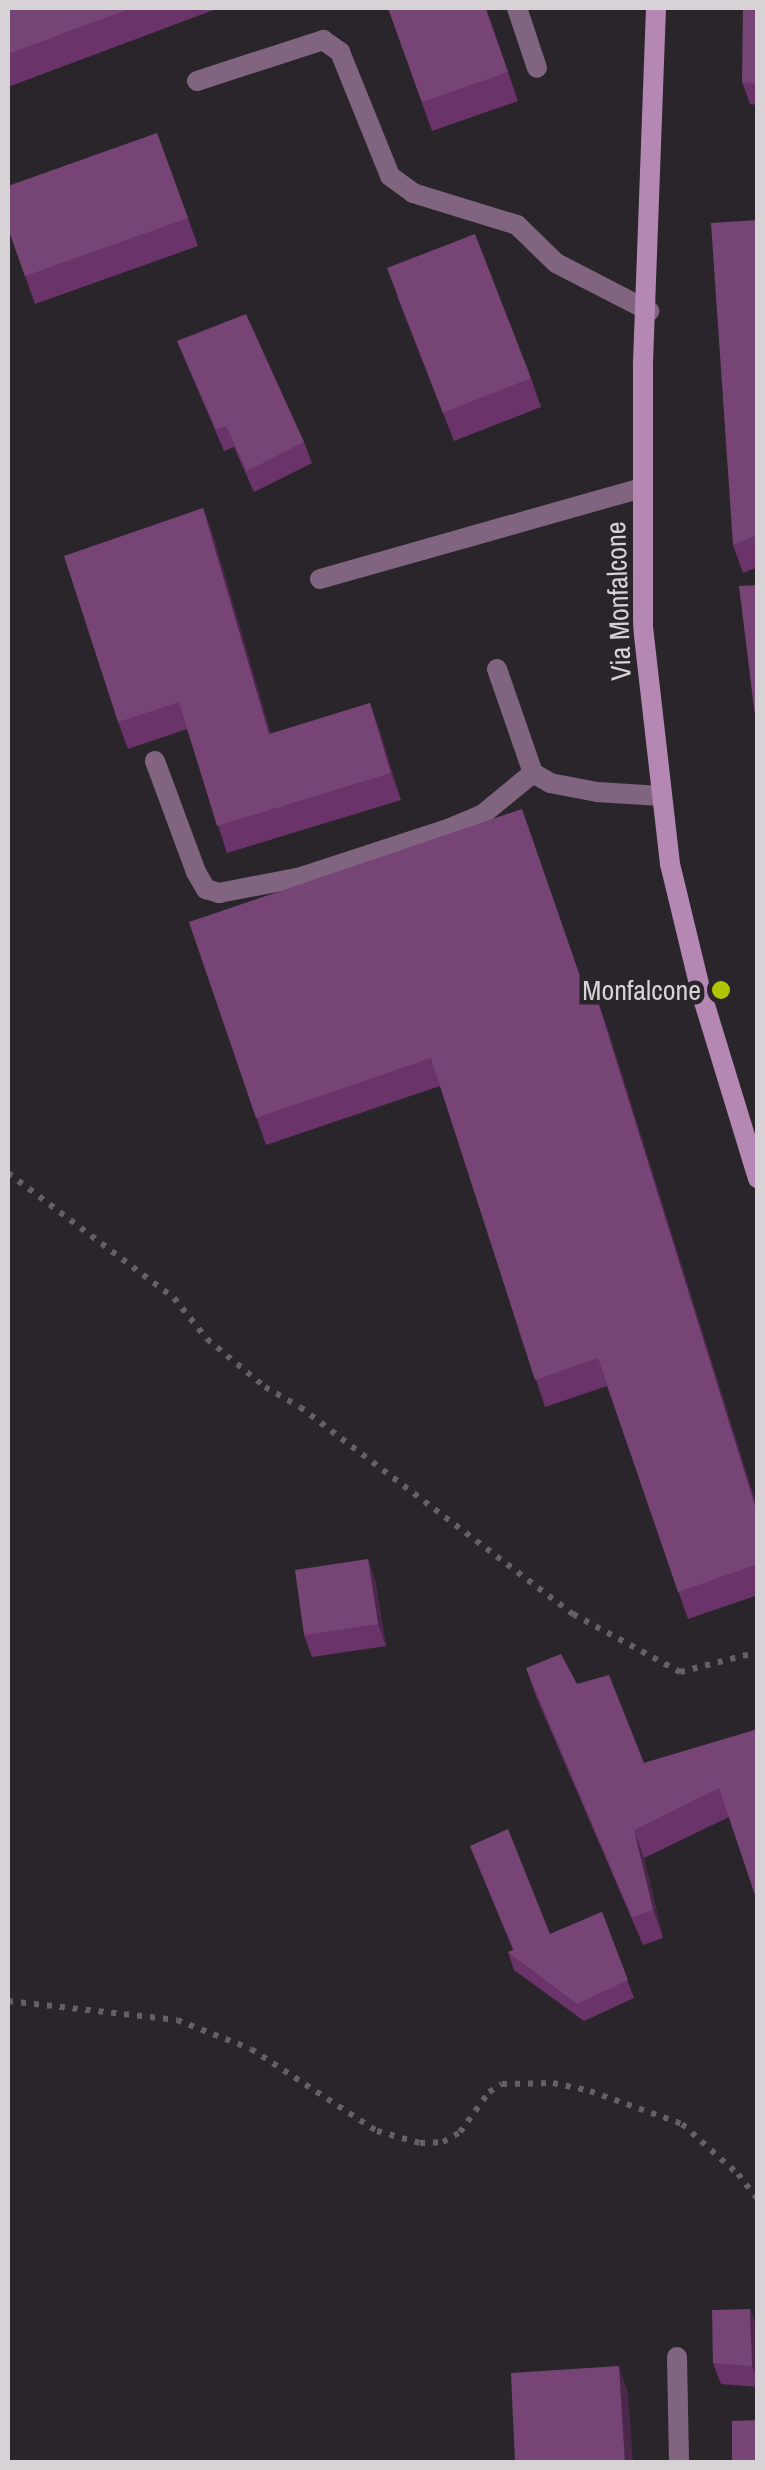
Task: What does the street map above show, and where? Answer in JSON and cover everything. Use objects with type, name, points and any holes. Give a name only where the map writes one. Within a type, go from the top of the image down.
[{"type":"main road","name":"Via Monfalcone","points":[[656,8],[642,488],[643,626],[670,864],[700,992],[758,1180]]},
{"type":"street","points":[[517,8],[537,68]]},
{"type":"street","points":[[197,81],[296,45],[323,40],[340,52],[390,176],[413,193],[517,225],[556,263],[649,311]]},
{"type":"street","points":[[320,579],[642,488]]},
{"type":"street","points":[[496,669],[533,772],[550,782],[597,792],[660,796]]},
{"type":"street","points":[[156,761],[196,872],[206,890],[220,893],[301,878],[448,830],[483,814],[533,772]]},
{"type":"street","points":[[676,2358],[679,2462]]},
{"type":"path","points":[[8,1173],[174,1298],[207,1339],[266,1388],[300,1406],[572,1614],[680,1672],[758,1652]]},
{"type":"path","points":[[8,2001],[177,2020],[251,2048],[378,2132],[420,2144],[443,2142],[460,2132],[489,2092],[502,2084],[553,2082],[590,2091],[682,2124],[738,2174],[758,2200]]},
{"type":"building","points":[[8,8],[131,8],[8,54]]},
{"type":"building","points":[[388,8],[485,8],[508,72],[422,102]]},
{"type":"building","points":[[743,8],[758,8],[758,84],[742,82]]},
{"type":"building","points":[[157,133],[188,218],[25,276],[8,228],[8,186]]},
{"type":"building","points":[[758,220],[758,535],[733,545],[711,223]]},
{"type":"building","points":[[475,234],[531,378],[443,413],[387,268]]},
{"type":"building","points":[[246,314],[304,442],[247,471],[226,426],[216,429],[177,341]]},
{"type":"building","points":[[203,508],[269,734],[370,703],[391,773],[217,826],[179,702],[118,722],[64,556]]},
{"type":"building","points":[[758,585],[758,740],[739,586]]},
{"type":"building","points":[[522,809],[589,1002],[597,999],[758,1515],[758,1564],[678,1592],[598,1358],[535,1380],[431,1058],[256,1118],[189,922]]},
{"type":"building","points":[[368,1559],[378,1624],[304,1635],[295,1570]]},
{"type":"building","points":[[561,1654],[577,1684],[609,1675],[644,1763],[758,1729],[758,1904],[719,1788],[634,1830],[653,1910],[632,1917],[526,1668]]},
{"type":"building","points":[[508,1829],[550,1934],[602,1912],[628,1980],[577,2004],[508,1952],[514,1950],[470,1846]]},
{"type":"building","points":[[750,2309],[752,2366],[713,2363],[712,2310]]},
{"type":"building","points":[[619,2366],[625,2462],[515,2462],[511,2373]]},
{"type":"building","points":[[758,2420],[758,2462],[732,2462],[732,2421]]},
{"type":"place","name":"Monfalcone","points":[[721,990]]}]
